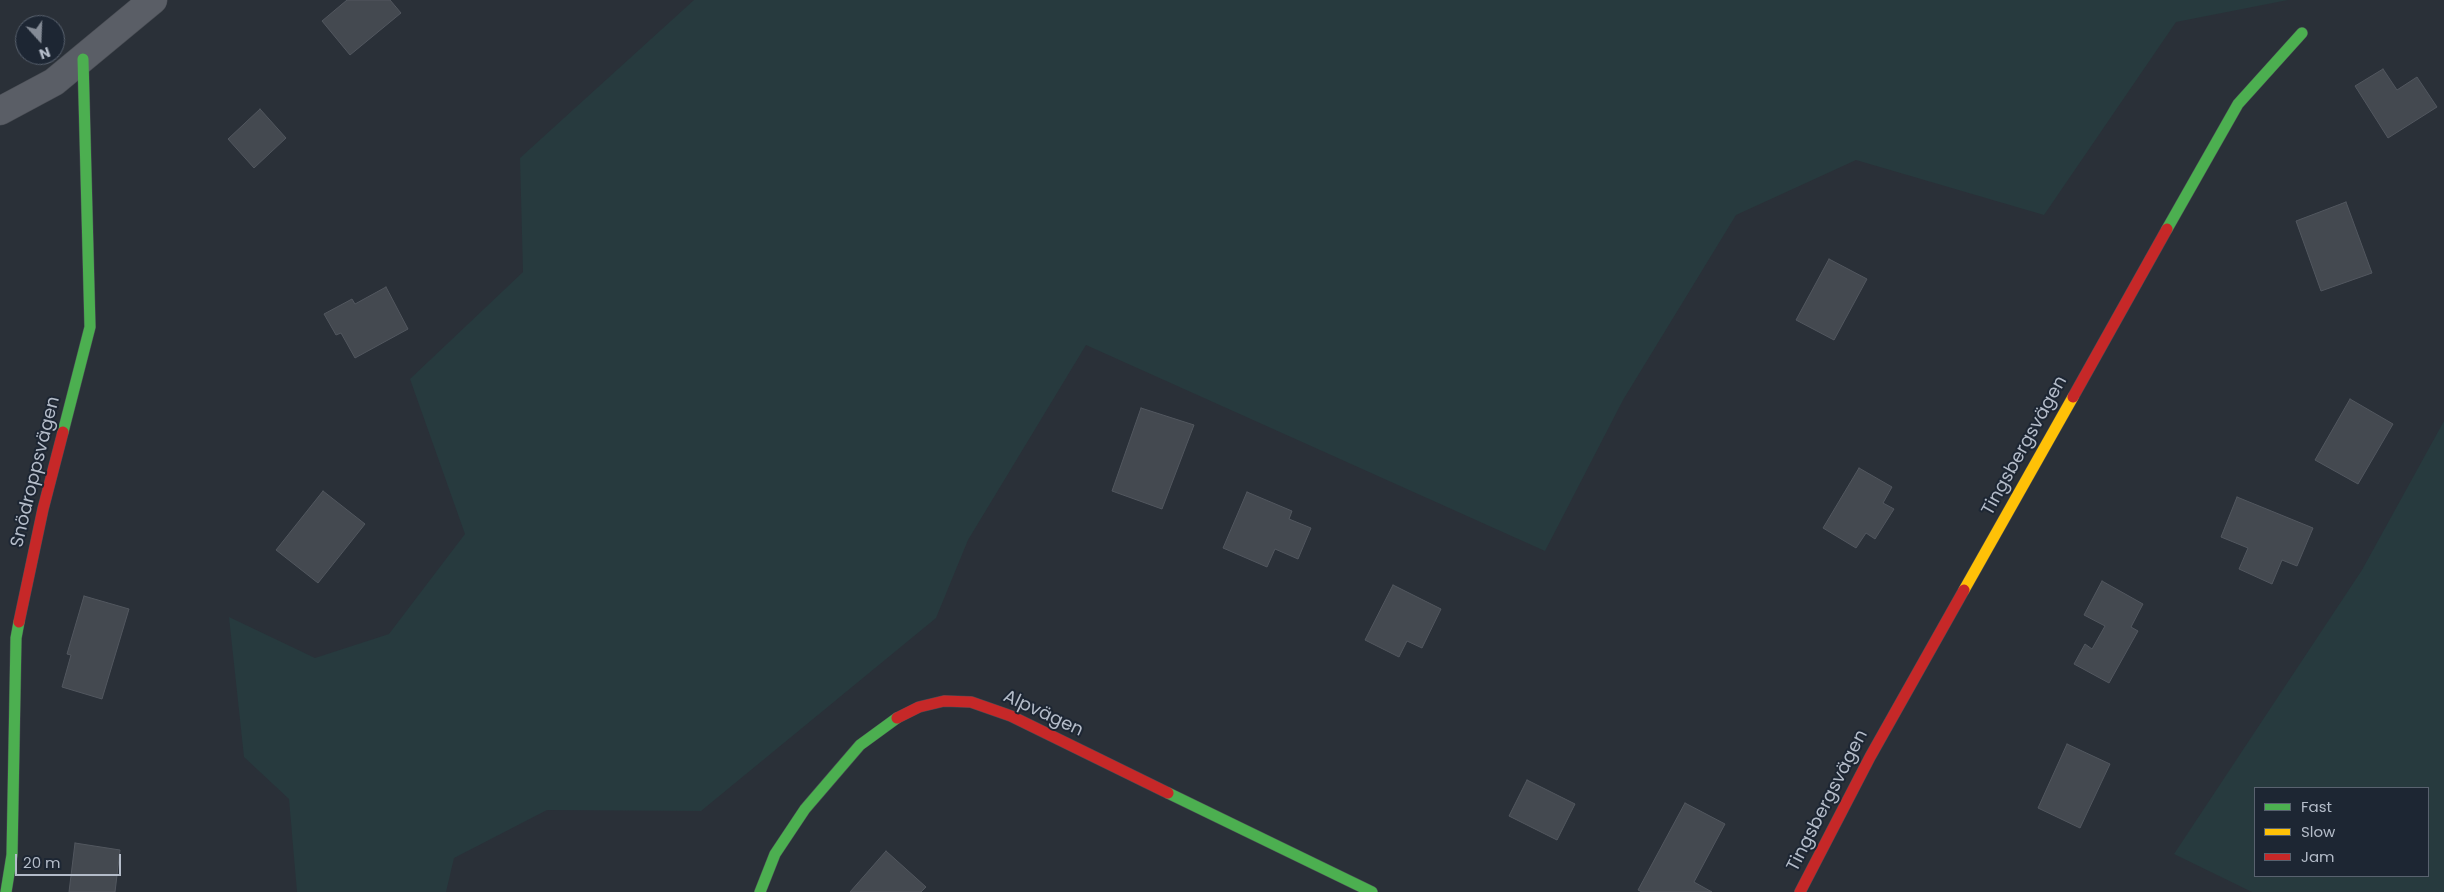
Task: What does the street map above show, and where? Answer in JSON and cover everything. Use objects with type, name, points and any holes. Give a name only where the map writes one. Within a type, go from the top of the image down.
[{"type":"street","points":[[0,111],[54,82],[153,0]]},
{"type":"street","name":"Tingsbergsvägen","points":[[1800,892],[1870,757],[2238,104],[2302,33]]},
{"type":"street","name":"Snödroppsvägen","points":[[6,892],[12,855],[16,638],[43,509],[90,327],[83,59]]},
{"type":"street","name":"Alpvägen","points":[[760,892],[775,854],[805,809],[833,774],[860,745],[889,722],[919,707],[953,702],[971,702],[1011,716],[1372,892]]},
{"type":"green space","points":[[694,0],[2288,0],[2176,22],[2044,215],[1856,160],[1736,215],[1623,400],[1545,551],[1086,345],[968,540],[936,618],[701,811],[547,810],[454,858],[446,892],[297,892],[289,799],[244,757],[229,617],[315,658],[389,634],[465,534],[410,379],[523,272],[520,158]]},
{"type":"green space","points":[[2444,421],[2444,892],[2252,892],[2174,854],[2362,570]]},
{"type":"building","points":[[347,0],[390,0],[401,13],[350,55],[322,21]]},
{"type":"building","points":[[2383,69],[2397,90],[2417,77],[2437,107],[2388,138],[2355,86]]},
{"type":"building","points":[[260,109],[286,138],[254,168],[228,139]]},
{"type":"building","points":[[2346,202],[2372,273],[2321,291],[2296,221]]},
{"type":"building","points":[[1829,259],[1867,279],[1834,340],[1796,320]]},
{"type":"building","points":[[386,287],[408,329],[355,358],[341,333],[336,335],[324,314],[352,299],[355,304]]},
{"type":"building","points":[[2350,399],[2393,424],[2358,484],[2315,460]]},
{"type":"building","points":[[1141,408],[1194,425],[1162,509],[1112,491]]},
{"type":"building","points":[[1859,468],[1892,487],[1883,503],[1894,509],[1875,539],[1866,533],[1856,548],[1823,528]]},
{"type":"building","points":[[323,491],[365,524],[318,583],[276,550]]},
{"type":"building","points":[[1247,492],[1292,511],[1289,519],[1311,528],[1298,559],[1275,549],[1267,567],[1223,548]]},
{"type":"building","points":[[2237,497],[2313,528],[2297,566],[2282,560],[2272,584],[2239,569],[2248,548],[2221,537]]},
{"type":"building","points":[[2102,581],[2143,604],[2131,627],[2138,631],[2109,683],[2074,664],[2085,644],[2092,649],[2105,626],[2084,615]]},
{"type":"building","points":[[1393,585],[1441,609],[1422,648],[1407,641],[1399,657],[1365,640]]},
{"type":"building","points":[[84,596],[129,609],[102,699],[62,687],[71,655],[67,654]]},
{"type":"building","points":[[2067,744],[2110,764],[2080,828],[2038,808]]},
{"type":"building","points":[[1527,780],[1575,804],[1557,840],[1509,816]]},
{"type":"building","points":[[1685,803],[1725,824],[1694,882],[1712,892],[1642,892],[1638,890]]},
{"type":"building","points":[[75,843],[120,850],[115,892],[69,892]]},
{"type":"building","points":[[886,851],[926,887],[921,892],[850,892]]},
{"type":"traffic: fast","points":[[2167,229],[2238,104],[2302,33]]},
{"type":"traffic: fast","points":[[63,432],[90,327],[83,59]]},
{"type":"traffic: fast","points":[[6,892],[12,855],[16,638],[19,622]]},
{"type":"traffic: fast","points":[[760,892],[775,854],[805,809],[860,745],[897,718]]},
{"type":"traffic: fast","points":[[1168,793],[1372,892]]},
{"type":"traffic: slow","points":[[1964,590],[2073,397]]},
{"type":"traffic: jam","points":[[2073,397],[2167,229]]},
{"type":"traffic: jam","points":[[19,622],[43,509],[63,432]]},
{"type":"traffic: jam","points":[[1800,892],[1870,757],[1964,590]]},
{"type":"traffic: jam","points":[[897,718],[919,707],[944,701],[971,702],[1011,716],[1168,793]]}]
